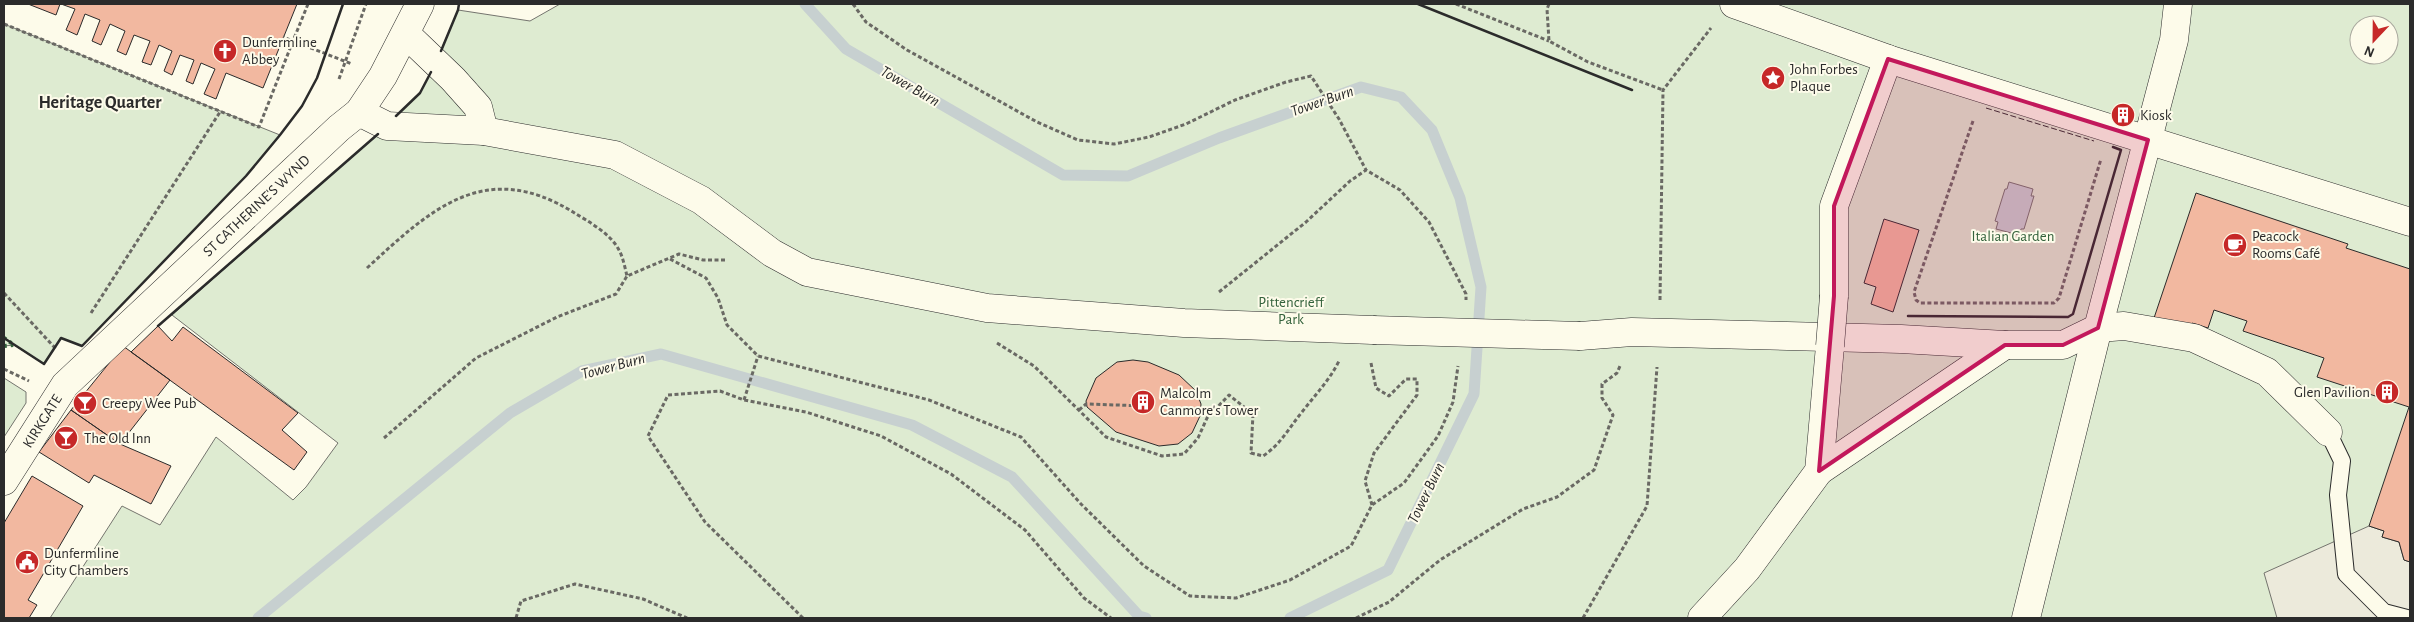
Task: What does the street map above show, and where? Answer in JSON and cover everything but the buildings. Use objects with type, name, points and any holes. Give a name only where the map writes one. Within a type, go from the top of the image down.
[{"type":"street","name":"ST CATHERINE'S WYND","points":[[65,385],[349,120],[406,34],[420,4]]},
{"type":"street","points":[[1734,4],[1888,59],[1984,90],[2410,222]]},
{"type":"street","points":[[2026,618],[2098,328],[2174,40],[2178,4]]},
{"type":"street","points":[[406,34],[453,79],[478,108],[484,131]]},
{"type":"street","points":[[1819,471],[1834,296],[1834,206],[1888,59]]},
{"type":"street","points":[[349,120],[387,126],[484,131],[615,156],[701,200],[772,253],[807,272],[987,308],[1184,323],[1358,330],[1580,336],[1632,332],[1901,339],[2005,345],[2063,344],[2098,328],[2124,326],[2194,338],[2267,372],[2328,432]]},
{"type":"street","points":[[1702,618],[1747,569],[1819,471],[2005,345]]},
{"type":"street","name":"KIRKGATE","points":[[4,482],[65,385]]},
{"type":"lane","points":[[2328,432],[2342,461],[2338,495],[2346,574],[2384,612],[2407,618]]},
{"type":"path","points":[[4,24],[259,128],[308,4]]},
{"type":"path","points":[[349,120],[329,106],[366,4]]},
{"type":"path","points":[[852,4],[866,22],[907,50],[1037,122],[1078,140],[1114,144],[1148,137],[1186,124],[1235,100],[1286,82],[1311,76],[1339,120],[1366,170]]},
{"type":"path","points":[[1456,4],[1549,41],[1588,62],[1663,90]]},
{"type":"path","points":[[1549,4],[1547,9],[1549,41]]},
{"type":"path","points":[[1584,618],[1647,506],[1660,333],[1663,90],[1713,26]]},
{"type":"path","points":[[283,37],[338,58]]},
{"type":"path","points":[[1984,90],[1914,292],[1916,300],[1920,303],[2054,303],[2109,129]]},
{"type":"path","points":[[88,317],[220,112]]},
{"type":"path","points":[[1184,323],[1229,282],[1283,240],[1350,181]]},
{"type":"path","points":[[367,268],[415,224],[449,202],[481,191],[509,188],[551,198],[599,228],[619,249],[627,276]]},
{"type":"path","points":[[384,438],[476,358],[557,317],[616,294],[627,276],[670,259],[706,278],[718,298],[727,325],[758,356],[929,400],[1021,437],[1081,504],[1144,566],[1190,596],[1236,598],[1290,580],[1351,546],[1372,505],[1365,481],[1374,452],[1417,395],[1417,379],[1406,379],[1389,396],[1376,388],[1369,340],[1358,330],[1330,378],[1302,412],[1278,446],[1264,456],[1251,453],[1253,414],[1229,395],[1207,418],[1198,438],[1189,449],[1184,454],[1176,455],[1162,456],[1106,437],[1079,410],[1086,404],[1148,406]]},
{"type":"path","points":[[4,293],[21,309],[59,353]]},
{"type":"path","points":[[1356,618],[1389,602],[1440,560],[1522,509],[1557,497],[1594,470],[1613,415],[1602,398],[1602,384],[1617,372],[1632,332]]},
{"type":"path","points":[[744,400],[758,356]]},
{"type":"path","points":[[803,618],[705,522],[648,436],[668,395],[720,391],[744,400],[806,412],[881,436],[951,474],[1026,530],[1084,598],[1111,618]]},
{"type":"path","points":[[516,618],[521,601],[575,584],[643,599],[687,618]]},
{"type":"highlighted area","points":[[1888,59],[2148,140],[2098,328],[2063,345],[2005,345],[1819,471],[1834,296],[1834,206]]},
{"type":"green space","name":"Pittencrieff Park","points":[[560,4],[2410,4],[2410,618],[50,618],[122,506],[160,525],[216,437],[293,500],[306,487],[338,443],[172,315],[387,126],[420,93],[436,62],[458,10],[530,21]]},
{"type":"green space","points":[[4,24],[280,135],[246,176],[82,346],[61,338],[44,364],[14,345],[4,346]]},
{"type":"green space","points":[[4,378],[26,392],[26,403],[4,437]]},
{"type":"shaded area","points":[[2009,182],[2033,189],[2031,196],[2034,196],[2024,229],[2021,229],[2019,235],[1996,229],[1998,222],[1995,221]]},
{"type":"shaded area","points":[[2369,526],[2384,531],[2382,537],[2399,542],[2404,560],[2410,562],[2410,618],[2277,618],[2264,573]]},
{"type":"waterway","name":"Tower Burn","points":[[805,4],[846,49],[1063,175],[1128,176],[1219,138],[1361,87],[1401,97],[1432,130],[1460,198],[1481,287],[1474,394],[1388,570],[1290,618]]},
{"type":"waterway","name":"Tower Burn","points":[[258,618],[510,413],[582,371],[661,354],[912,425],[1012,477],[1139,616],[1146,618]]},
{"type":"hedge","points":[[4,338],[14,345],[4,346]]},
{"type":"fence","points":[[1986,108],[2094,141]]},
{"type":"wall","points":[[4,338],[44,364],[61,338],[82,346],[246,176],[280,135],[302,106],[317,78],[343,4]]},
{"type":"wall","points":[[441,51],[459,4]]},
{"type":"wall","points":[[1418,4],[1632,90]]},
{"type":"wall","points":[[396,116],[420,93],[431,72]]},
{"type":"wall","points":[[158,326],[378,134]]},
{"type":"wall","points":[[1908,316],[2068,317],[2073,314],[2121,150],[2113,147]]},
{"type":"place","name":"Dunfermline Abbey","points":[[225,51]]},
{"type":"place","name":"John Forbes Plaque","points":[[1773,78]]},
{"type":"place","name":"Kiosk","points":[[2123,115]]},
{"type":"place","name":"Peacock Rooms Café","points":[[2235,245]]},
{"type":"place","name":"Glen Pavilion","points":[[2387,392]]},
{"type":"place","name":"Malcolm Canmore's Tower","points":[[1143,402]]},
{"type":"place","name":"Creepy Wee Pub","points":[[85,403]]},
{"type":"place","name":"The Old Inn","points":[[66,438]]},
{"type":"place","name":"Dunfermline City Chambers","points":[[27,562]]},
{"type":"district","name":"Heritage Quarter","points":[[100,103]]},
{"type":"park label","name":"Italian Garden","points":[[2013,236]]}]
